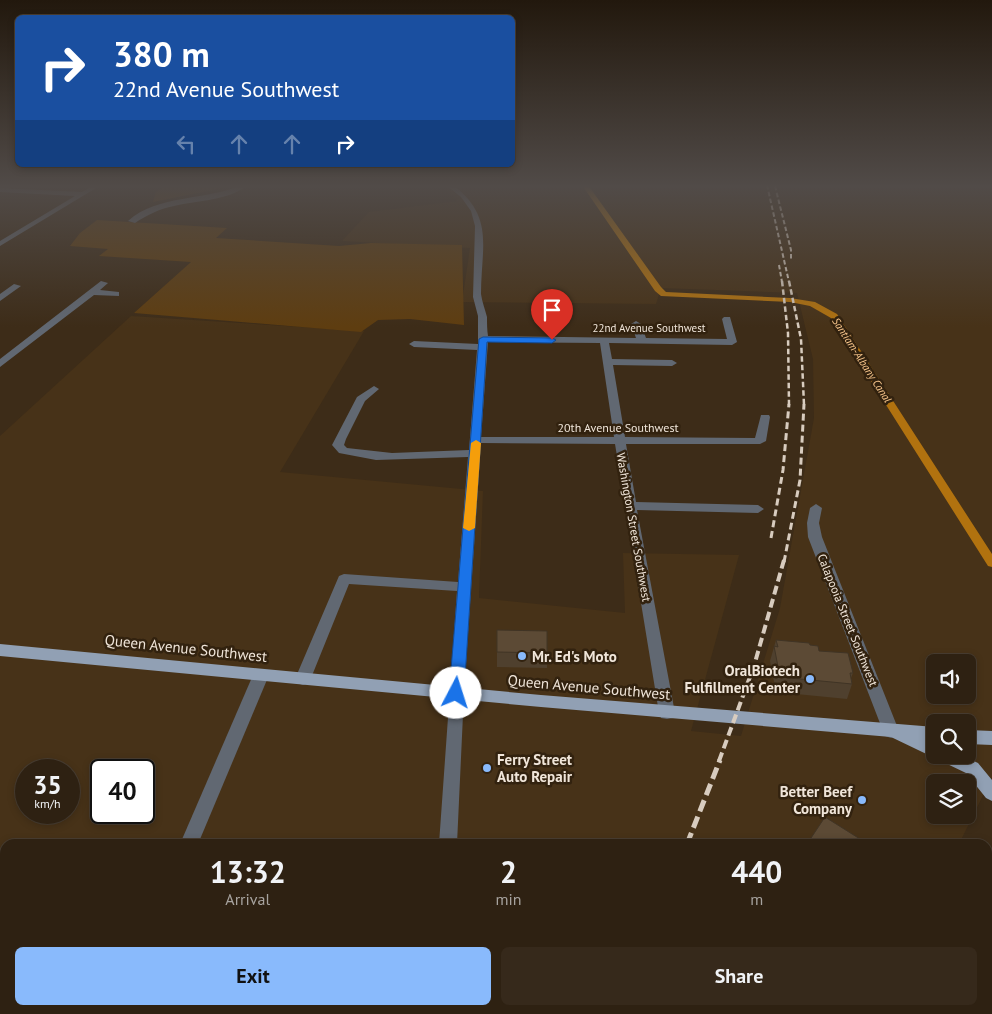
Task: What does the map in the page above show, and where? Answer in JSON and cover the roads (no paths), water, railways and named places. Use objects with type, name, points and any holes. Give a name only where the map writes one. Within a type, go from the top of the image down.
[{"type":"main road","name":"Queen Avenue Southwest","points":[[0,650],[84,655],[262,675],[667,714],[926,733]]},
{"type":"main road","points":[[892,731],[926,747]]},
{"type":"main road","points":[[976,737],[992,738]]},
{"type":"main road","points":[[963,764],[972,768],[992,793]]},
{"type":"street","points":[[0,244],[19,232]]},
{"type":"street","points":[[448,839],[456,693],[483,343],[482,316],[477,297],[479,232]]},
{"type":"street","points":[[0,237],[11,237]]},
{"type":"street","points":[[0,364],[104,283]]},
{"type":"street","points":[[0,298],[17,286]]},
{"type":"street","points":[[92,292],[116,294]]},
{"type":"street","name":"22nd Avenue Southwest","points":[[414,344],[604,341],[732,342],[727,319]]},
{"type":"street","points":[[636,324],[642,341]]},
{"type":"street","name":"Washington Street Southwest","points":[[604,341],[630,506],[667,714]]},
{"type":"street","points":[[0,350],[16,351]]},
{"type":"street","points":[[608,362],[672,363]]},
{"type":"street","points":[[374,389],[361,399],[340,439],[338,445],[343,451],[388,456],[451,452],[475,454]]},
{"type":"street","name":"20th Avenue Southwest","points":[[476,440],[760,441],[766,417]]},
{"type":"street","points":[[630,506],[758,509]]},
{"type":"street","name":"Calapooia Street Southwest","points":[[816,508],[813,522],[815,538],[892,731]]},
{"type":"street","points":[[303,679],[344,580],[464,587]]},
{"type":"street","points":[[191,839],[262,675]]},
{"type":"waterway","name":"Santiam-Albany Canal","points":[[618,232],[658,289],[664,294],[790,300],[812,304],[834,316],[992,563]]},
{"type":"railway","points":[[778,232],[789,282]]},
{"type":"railway","points":[[787,232],[791,250],[791,261]]},
{"type":"railway","points":[[779,265],[782,282]]},
{"type":"railway","points":[[782,281],[788,333],[789,404]]},
{"type":"railway","points":[[789,281],[801,339],[804,404]]},
{"type":"railway","points":[[771,538],[783,470],[789,404]]},
{"type":"railway","points":[[784,562],[800,480],[804,404]]},
{"type":"railway","points":[[719,761],[754,666],[784,560]]},
{"type":"railway","points":[[689,839],[720,760]]},
{"type":"place","name":"Mr. Ed's Moto","points":[[522,656]]},
{"type":"place","name":"OralBiotech Fulfillment Center","points":[[810,679]]},
{"type":"place","name":"Ferry Street Auto Repair","points":[[487,768]]},
{"type":"place","name":"Better Beef Company","points":[[862,800]]}]
